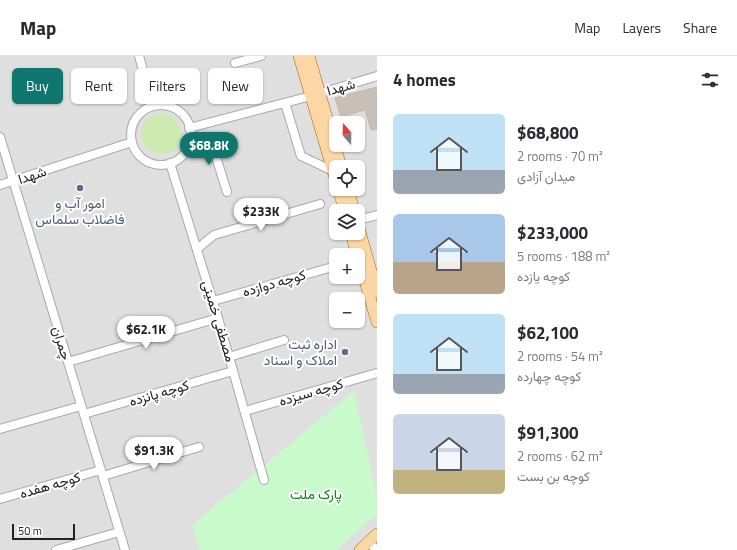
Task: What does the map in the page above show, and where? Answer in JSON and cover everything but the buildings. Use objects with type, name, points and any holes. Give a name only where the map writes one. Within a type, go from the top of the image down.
[{"type":"main road","points":[[299,56],[316,94]]},
{"type":"main road","points":[[309,56],[316,94],[334,160]]},
{"type":"main road","points":[[363,240],[375,277],[377,292]]},
{"type":"main road","points":[[365,280],[377,322]]},
{"type":"main road","points":[[360,550],[374,542]]},
{"type":"street","points":[[139,56],[153,106]]},
{"type":"street","points":[[235,63],[261,56]]},
{"type":"street","name":"شهدا","points":[[189,128],[285,103],[377,76]]},
{"type":"street","points":[[285,103],[301,156],[329,169]]},
{"type":"street","points":[[163,105],[173,108],[181,113],[187,121],[189,128],[190,141],[186,151],[179,158],[170,163],[161,165],[143,159],[136,152],[132,142],[132,125],[144,110],[153,106],[163,105]]},
{"type":"street","name":"چمران","points":[[0,137],[125,550]]},
{"type":"street","points":[[190,141],[208,141],[212,144],[227,192]]},
{"type":"street","name":"شهدا","points":[[0,185],[132,142]]},
{"type":"street","name":"مصطفی خمینی","points":[[170,163],[213,301],[264,480]]},
{"type":"street","points":[[197,249],[214,235],[320,204]]},
{"type":"street","points":[[365,218],[377,215]]},
{"type":"street","name":"کوچه دوازده","points":[[213,301],[329,268]]},
{"type":"street","points":[[68,362],[218,318]]},
{"type":"street","points":[[229,357],[284,340]]},
{"type":"street","name":"کوچه پانزده","points":[[0,430],[233,371]]},
{"type":"street","name":"کوچه سیزده","points":[[245,411],[377,373]]},
{"type":"street","name":"کوچه هفده","points":[[0,499],[199,447]]},
{"type":"street","points":[[56,550],[119,532]]},
{"type":"shaded area","points":[[0,56],[377,56],[377,550],[0,550]]},
{"type":"green space","points":[[165,114],[172,117],[178,123],[181,134],[180,142],[172,151],[165,154],[157,154],[150,151],[142,142],[141,130],[144,123],[153,115]]},
{"type":"green space","name":"پارک ملت","points":[[354,391],[377,498],[377,514],[336,550],[200,550],[192,525]]},
{"type":"place","name":"امور آب و فاضلاب سلماس","points":[[80,188]]},
{"type":"place","name":"اداره ثبت املاک و اسناد","points":[[345,352]]}]
